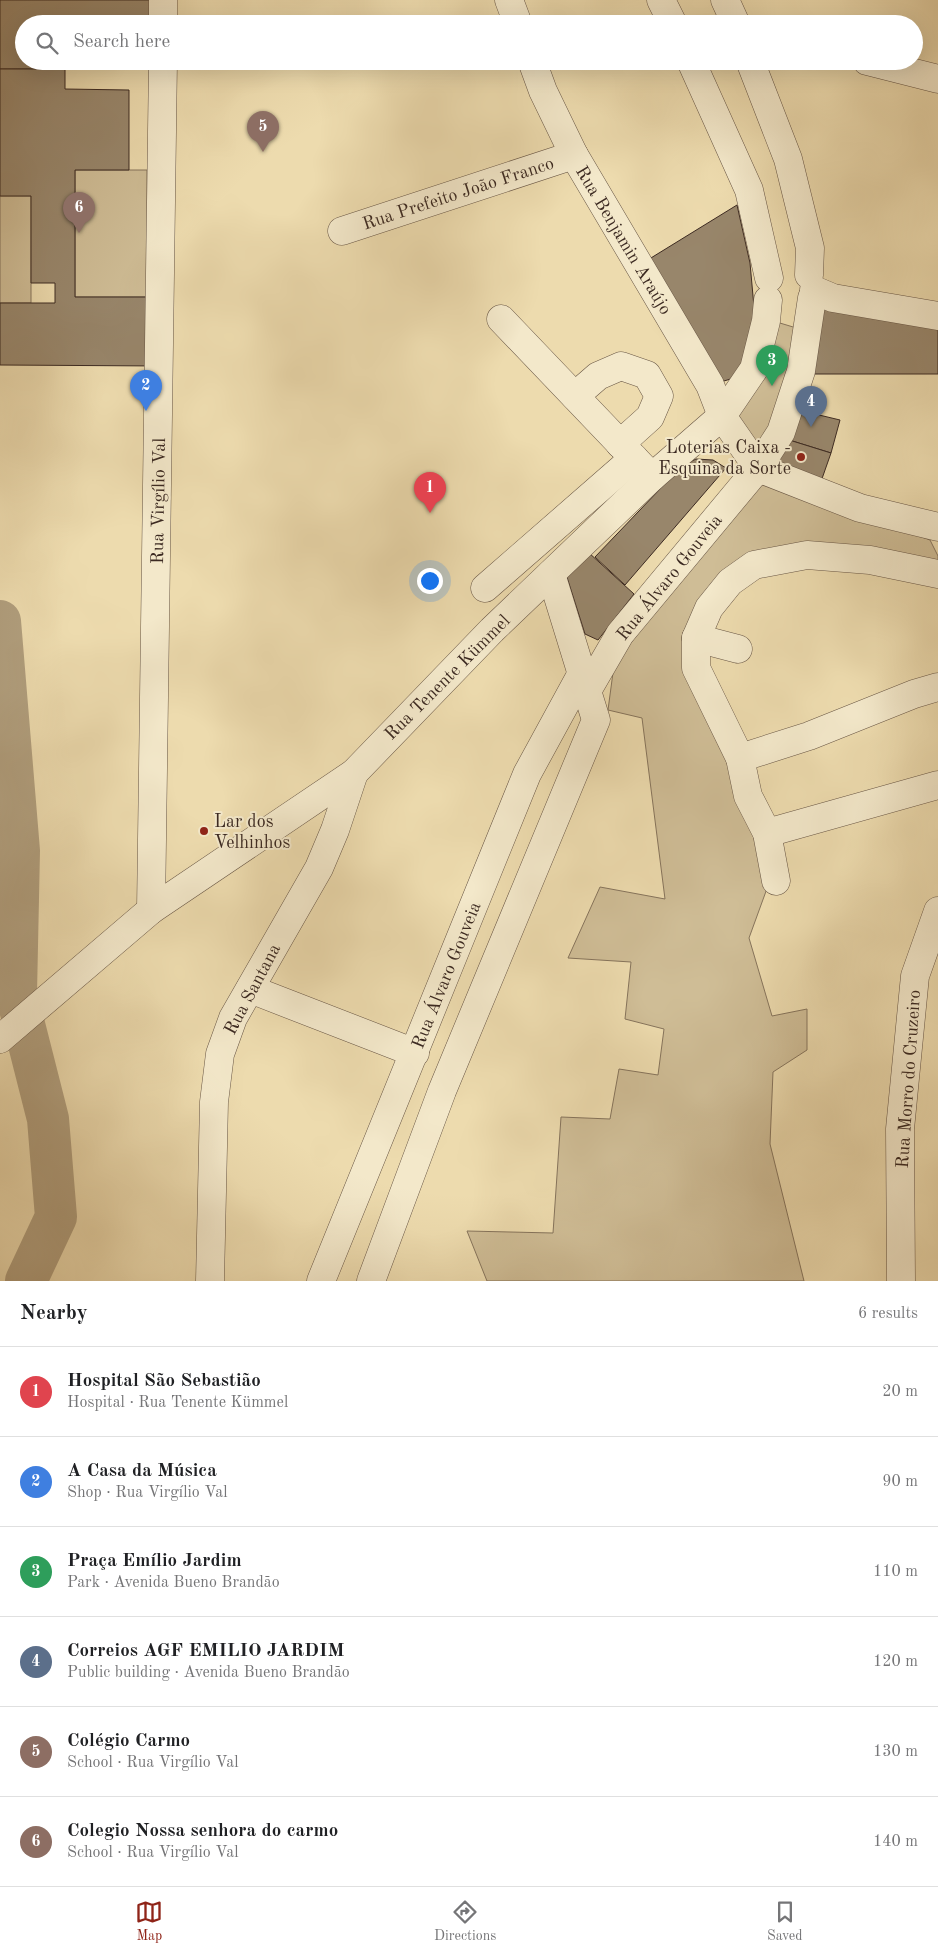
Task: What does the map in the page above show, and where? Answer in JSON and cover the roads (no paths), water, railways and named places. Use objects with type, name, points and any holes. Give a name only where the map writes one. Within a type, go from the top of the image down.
[{"type":"street","points":[[163,0],[163,15]]},
{"type":"street","points":[[509,0],[515,15]]},
{"type":"street","points":[[661,0],[668,15]]},
{"type":"street","points":[[725,0],[732,15]]},
{"type":"street","name":"Rua Virgílio Val","points":[[151,910],[162,70]]},
{"type":"street","name":"Rua Benjamin Araújo","points":[[535,70],[543,91],[574,155],[710,385],[722,416],[758,468]]},
{"type":"street","name":"Rua Tenente Kümmel","points":[[0,1039],[151,910],[354,773],[438,684],[551,574],[652,477],[722,416],[754,370],[766,321],[769,289],[750,190],[695,70]]},
{"type":"street","name":"Rua Álvaro Gouveia","points":[[321,1281],[527,774],[584,683],[620,634],[758,468],[782,432],[801,371],[812,288],[810,248],[788,159],[753,70]]},
{"type":"street","points":[[902,70],[938,79]]},
{"type":"street","name":"Rua Prefeito João Franco","points":[[342,231],[574,155]]},
{"type":"street","points":[[812,288],[808,306],[794,313],[779,310],[769,289],[774,272],[787,266],[795,266],[812,288],[834,298],[938,316]]},
{"type":"street","points":[[501,319],[652,477]]},
{"type":"street","points":[[485,588],[627,451],[650,417],[659,396],[647,375],[622,366],[598,376],[574,396]]},
{"type":"street","points":[[758,468],[860,508],[938,527]]},
{"type":"street","points":[[776,880],[767,833],[748,796],[740,758],[696,668],[696,638],[708,608],[730,582],[754,565],[807,555],[870,560],[938,574]]},
{"type":"street","points":[[371,1281],[442,1092],[596,720],[551,574]]},
{"type":"street","points":[[696,638],[738,649]]},
{"type":"street","points":[[740,758],[809,736],[914,694],[938,687]]},
{"type":"street","name":"Rua Santana","points":[[210,1281],[214,1102],[220,1054],[234,1018],[319,868],[335,830],[354,773]]},
{"type":"street","points":[[767,833],[938,784]]},
{"type":"street","name":"Rua Morro do Cruzeiro","points":[[901,1281],[900,1129],[914,986],[915,976],[938,911]]},
{"type":"street","points":[[250,989],[415,1053]]},
{"type":"waterway","points":[[0,621],[19,851],[16,993],[48,1119],[56,1217],[26,1281]]},
{"type":"place","name":"Colégio Carmo","points":[[263,152]]},
{"type":"place","name":"Colegio Nossa senhora do carmo","points":[[79,233]]},
{"type":"place","name":"Praça Emílio Jardim","points":[[772,386]]},
{"type":"place","name":"A Casa da Música","points":[[146,411]]},
{"type":"place","name":"Correios AGF EMILIO JARDIM","points":[[811,427]]},
{"type":"place","name":"Loterias Caixa - Esquina da Sorte","points":[[801,457]]},
{"type":"place","name":"Hospital São Sebastião","points":[[430,513]]},
{"type":"place","name":"Lar dos Velhinhos","points":[[204,831]]}]
